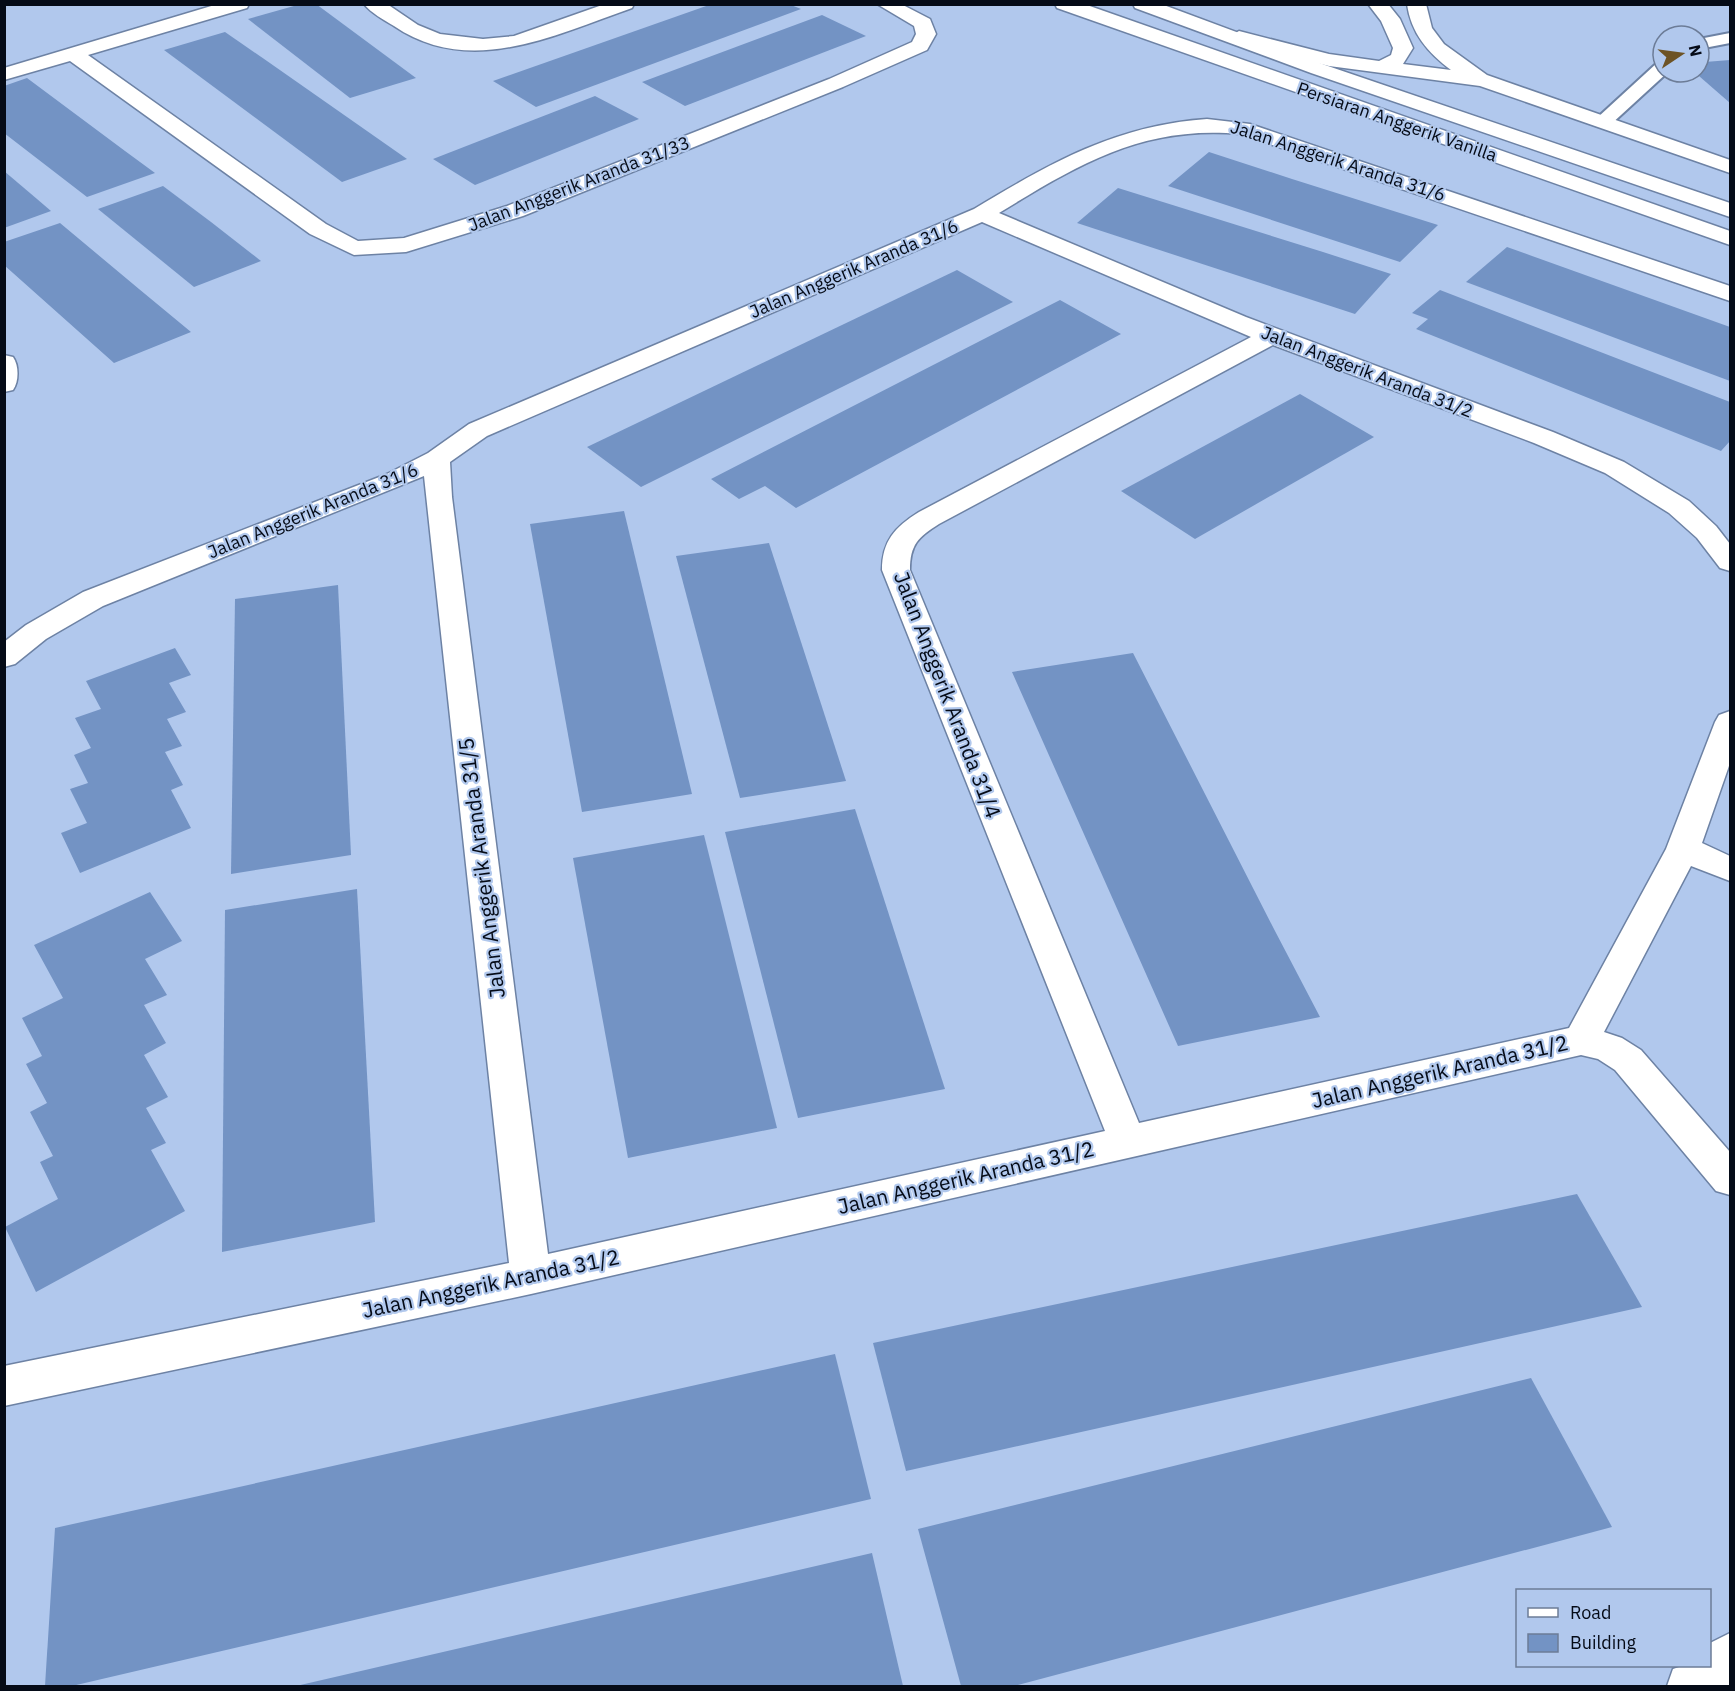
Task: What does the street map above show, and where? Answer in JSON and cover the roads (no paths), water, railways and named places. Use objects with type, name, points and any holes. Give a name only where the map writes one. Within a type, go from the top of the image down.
[{"type":"street","points":[[4,74],[240,4]]},
{"type":"street","points":[[374,4],[424,35],[455,42],[501,44],[528,38],[625,4]]},
{"type":"street","name":"Jalan Anggerik Aranda 31/33","points":[[73,54],[318,229],[354,248],[381,248],[406,245],[515,211],[804,96],[920,46],[926,34],[922,23],[886,4]]},
{"type":"street","name":"Persiaran Anggerik Vanilla","points":[[1064,4],[1731,238]]},
{"type":"street","name":"Persiaran Anggerik Vanilla","points":[[1142,4],[1318,69],[1731,210]]},
{"type":"street","points":[[1377,4],[1390,19],[1403,48],[1399,58],[1380,68]]},
{"type":"street","points":[[1416,4],[1416,16],[1437,48],[1449,61],[1483,80],[1731,167]]},
{"type":"street","points":[[1222,32],[1329,60],[1483,80]]},
{"type":"street","name":"Jalan Anggerik Aranda 31/6","points":[[4,657],[36,632],[93,599],[396,480],[437,459],[478,430],[982,213],[1042,177],[1132,137],[1180,125],[1219,124],[1293,143],[1731,294]]},
{"type":"street","name":"Jalan Anggerik Aranda 31/2","points":[[982,213],[1271,336],[1549,441],[1623,472],[1685,511],[1706,530],[1731,562]]},
{"type":"street","name":"Jalan Anggerik Aranda 31/4","points":[[1128,1142],[896,570],[895,548],[909,530],[929,518],[1271,336]]},
{"type":"street","points":[[4,362],[4,385]]},
{"type":"street","name":"Jalan Anggerik Aranda 31/5","points":[[437,459],[441,521],[531,1276]]},
{"type":"street","name":"Jalan Anggerik Aranda 31/2","points":[[4,1386],[531,1276],[1581,1040],[1683,849],[1731,722]]},
{"type":"street","points":[[1683,849],[1731,869]]},
{"type":"street","points":[[1581,1040],[1609,1048],[1628,1060],[1731,1179]]},
{"type":"street","points":[[1690,1686],[1701,1682],[1731,1656]]},
{"type":"lane","points":[[1711,42],[1731,38]]},
{"type":"lane","points":[[1603,122],[1651,78]]}]
